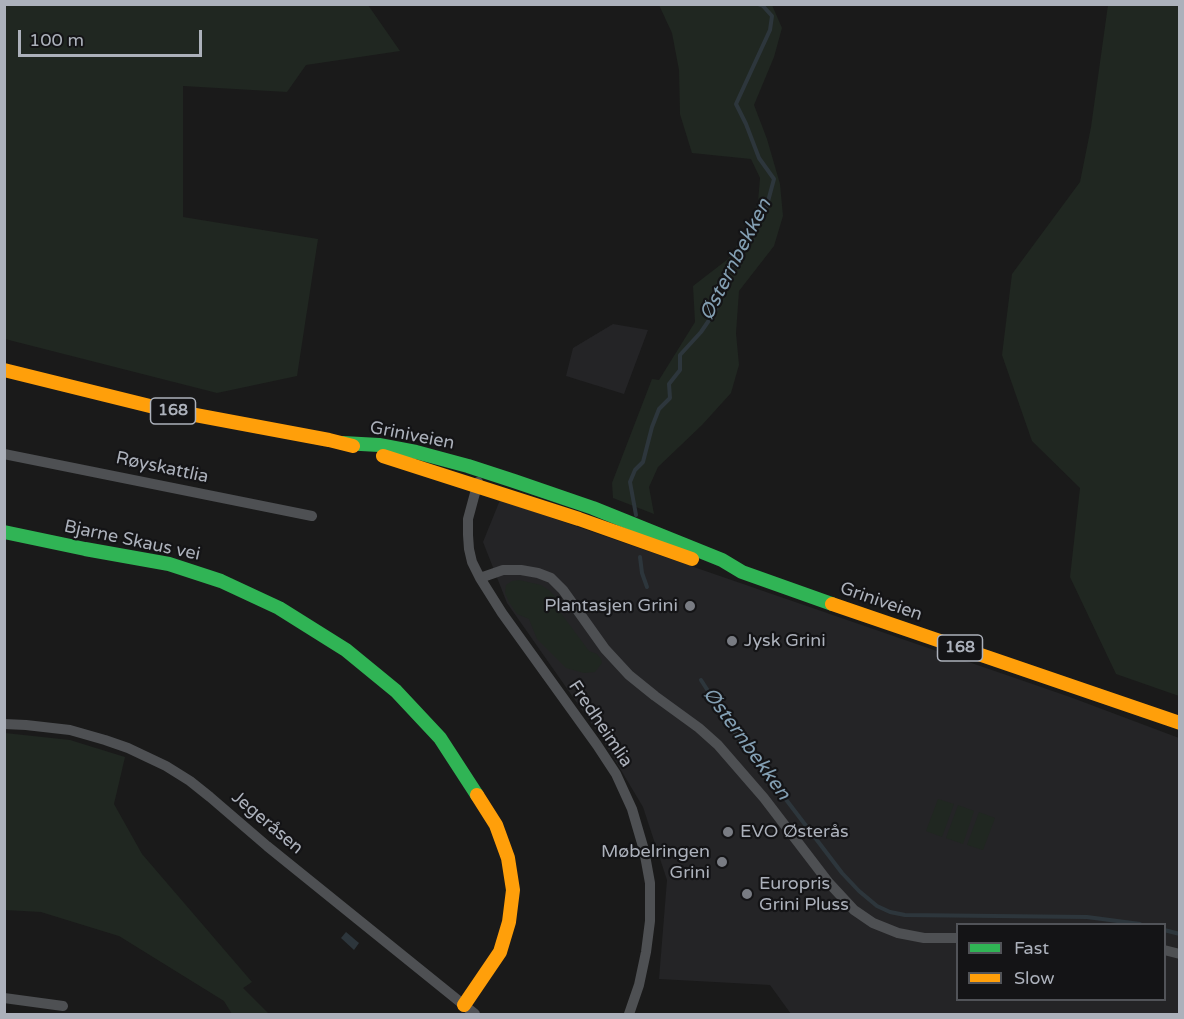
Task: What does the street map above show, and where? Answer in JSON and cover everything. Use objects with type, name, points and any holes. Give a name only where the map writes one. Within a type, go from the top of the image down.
[{"type":"main road","name":"Griniveien","points":[[4,370],[158,408],[343,443],[477,485],[721,569],[742,572],[1179,723]]},
{"type":"main road","name":"Griniveien","points":[[343,443],[379,445],[424,454],[481,470],[592,508],[722,560],[742,572]]},
{"type":"main road","name":"Bjarne Skaus vei","points":[[4,532],[169,564],[220,581],[279,608],[346,650],[396,691],[440,738],[460,767],[496,825],[508,858],[513,890],[505,938],[500,952],[464,1005]]},
{"type":"street","name":"Røyskattlia","points":[[4,454],[312,516]]},
{"type":"street","name":"Fredheimlia","points":[[481,470],[468,519],[472,562],[502,613],[616,774],[632,808],[644,850],[650,883],[650,921],[639,985],[629,1014]]},
{"type":"street","points":[[480,578],[503,570],[521,570],[551,578],[563,590],[605,649],[629,675],[718,745],[764,798],[829,883],[854,910],[873,924],[898,933],[924,938],[956,938]]},
{"type":"street","name":"Jegeråsen","points":[[4,724],[26,724],[70,730],[128,748],[166,766],[210,797],[475,1014]]},
{"type":"street","points":[[4,998],[63,1006]]},
{"type":"shaded area","points":[[4,5],[368,5],[400,51],[306,65],[287,92],[183,86],[183,217],[318,239],[297,376],[217,393],[5,339]]},
{"type":"shaded area","points":[[659,5],[772,5],[782,28],[774,57],[754,105],[780,184],[783,216],[774,246],[739,291],[736,333],[739,365],[731,393],[702,425],[658,467],[649,487],[654,514],[613,498],[612,483],[652,379],[659,380],[695,322],[693,286],[728,259],[743,236],[758,202],[760,178],[751,159],[692,153],[680,114],[679,70],[672,33]]},
{"type":"shaded area","points":[[1108,5],[1179,5],[1179,696],[1116,674],[1070,577],[1080,488],[1032,441],[1002,355],[1012,274],[1080,182],[1091,127]]},
{"type":"shaded area","points":[[613,324],[648,330],[624,394],[566,376],[573,348]]},
{"type":"shaded area","points":[[500,500],[1070,697],[1179,738],[1179,1014],[791,1014],[770,985],[659,979],[667,880],[643,807],[603,740],[507,603],[483,542]]},
{"type":"shaded area","points":[[519,580],[541,585],[557,599],[560,612],[589,651],[597,654],[601,659],[602,663],[595,672],[584,673],[566,668],[537,639],[529,619],[517,614],[505,593],[506,585]]},
{"type":"shaded area","points":[[5,733],[70,740],[125,757],[114,804],[142,854],[252,982],[243,988],[269,1014],[232,1014],[224,1001],[119,936],[41,912],[5,910]]},
{"type":"shaded area","points":[[938,799],[954,804],[942,837],[926,831]]},
{"type":"shaded area","points":[[958,805],[974,811],[963,844],[946,838]]},
{"type":"shaded area","points":[[979,812],[995,818],[983,850],[967,845]]},
{"type":"shaded area","points":[[346,932],[359,943],[354,950],[341,938]]},
{"type":"waterway","name":"Østernbekken","points":[[636,515],[630,482],[635,470],[643,462],[659,409],[670,398],[669,384],[680,370],[680,355],[701,332],[716,310],[722,281],[749,239],[767,205],[774,179],[759,158],[736,104],[770,30],[772,16],[758,4]]},
{"type":"waterway","name":"Østernbekken","points":[[640,557],[647,587]]},
{"type":"waterway","name":"Østernbekken","points":[[701,680],[733,730],[842,873],[877,906],[905,915],[1087,917],[1132,923]]},
{"type":"waterway","name":"Østernbekken","points":[[1166,930],[1180,934]]},
{"type":"traffic: fast","points":[[343,443],[379,445],[416,452],[514,481],[593,508],[722,560],[742,572],[832,604]]},
{"type":"traffic: fast","points":[[4,532],[169,564],[221,581],[279,608],[346,650],[396,691],[440,738],[477,795]]},
{"type":"traffic: slow","points":[[4,370],[158,408],[353,446]]},
{"type":"traffic: slow","points":[[383,456],[579,519],[692,559]]},
{"type":"traffic: slow","points":[[832,604],[1180,723]]},
{"type":"traffic: slow","points":[[464,1005],[500,952],[509,922],[513,890],[508,858],[496,825],[477,795]]},
{"type":"place","name":"Plantasjen Grini","points":[[690,606]]},
{"type":"place","name":"Jysk Grini","points":[[732,641]]},
{"type":"place","name":"EVO Østerås","points":[[728,832]]},
{"type":"place","name":"Møbelringen Grini","points":[[722,862]]},
{"type":"place","name":"Europris Grini Pluss","points":[[747,894]]}]
